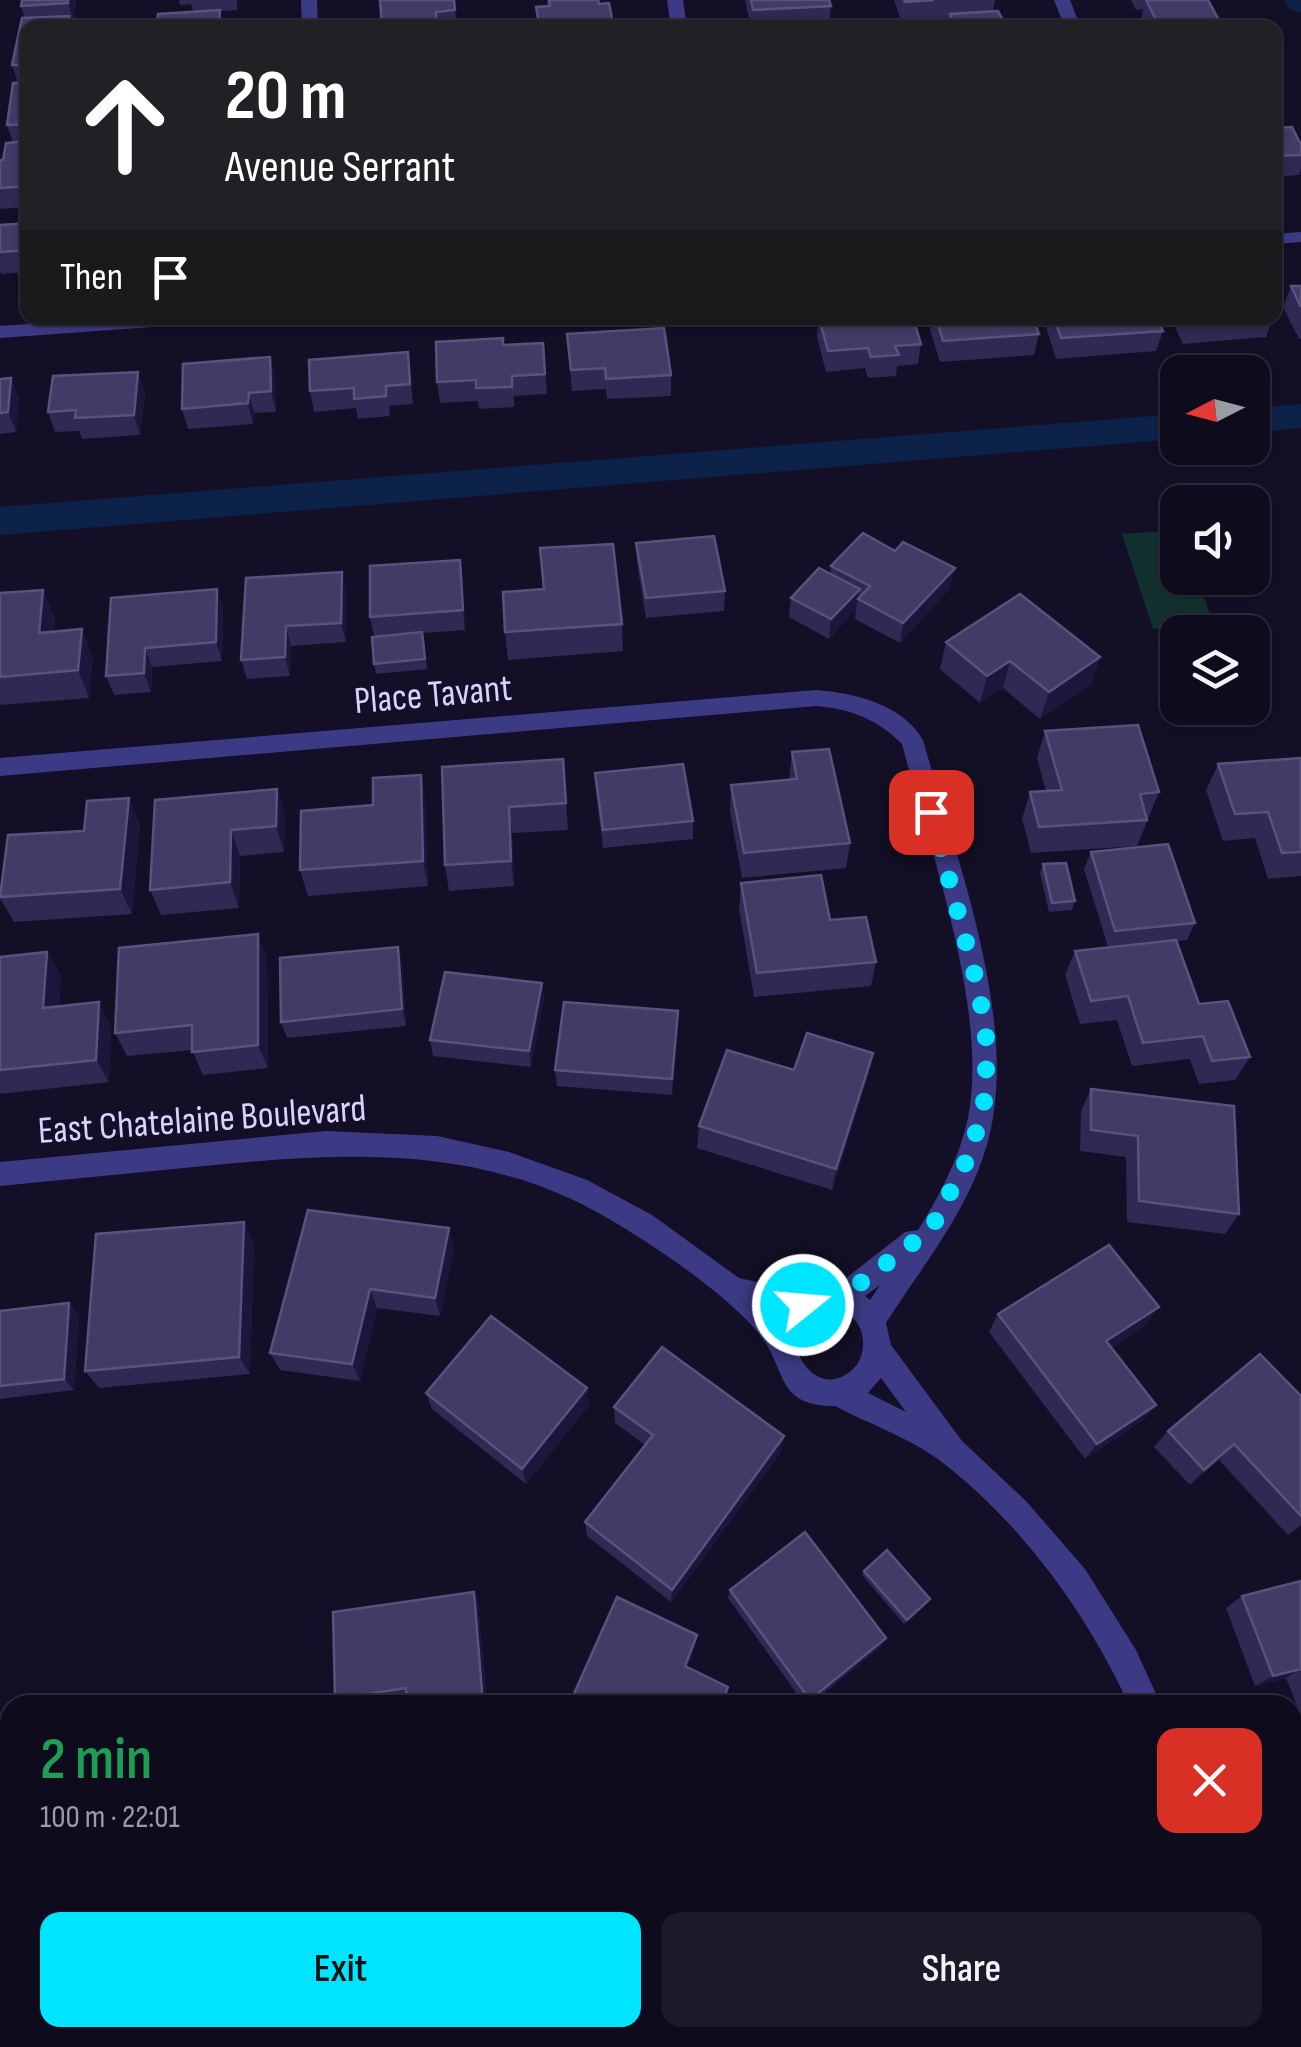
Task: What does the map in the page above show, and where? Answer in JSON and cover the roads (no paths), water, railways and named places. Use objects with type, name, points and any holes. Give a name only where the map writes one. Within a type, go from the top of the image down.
[{"type":"street","points":[[0,332],[97,325]]},
{"type":"street","name":"Place Tavant","points":[[0,767],[816,698],[844,700],[871,708],[895,722],[912,740],[979,991],[987,1044],[985,1098],[971,1152],[931,1229]]},
{"type":"street","name":"East Chatelaine Boulevard","points":[[0,1174],[326,1143],[437,1148],[508,1164],[578,1189],[643,1224],[734,1290],[781,1341]]},
{"type":"street","points":[[838,1300],[931,1229]]},
{"type":"street","points":[[871,1322],[931,1229]]},
{"type":"street","name":"East Chatelaine Boulevard","points":[[734,1290],[803,1305]]},
{"type":"street","points":[[952,1451],[836,1392],[804,1384],[784,1358],[784,1327],[803,1305],[817,1300],[838,1300],[860,1311],[871,1322],[878,1352],[952,1451],[1016,1511],[1074,1580],[1140,1695]]},
{"type":"street","points":[[836,1392],[865,1379],[878,1352]]},
{"type":"waterway","points":[[1299,0],[1301,4]]},
{"type":"waterway","points":[[1270,419],[1301,416]]},
{"type":"waterway","points":[[0,521],[1160,427]]}]
